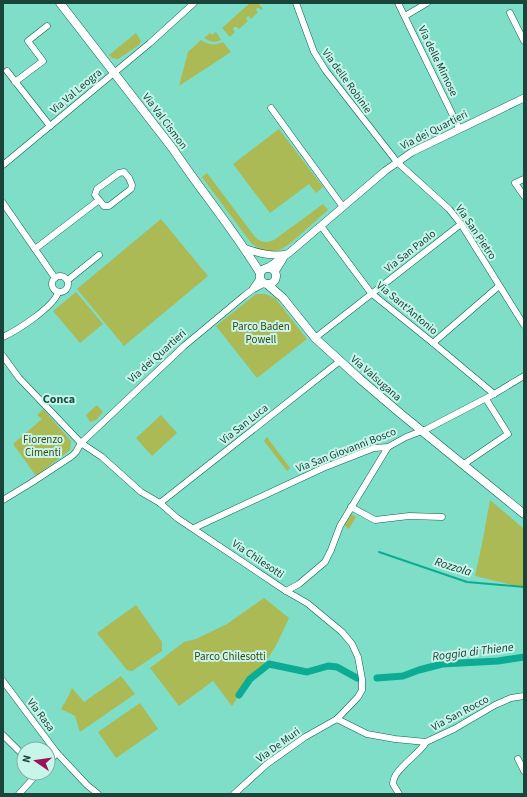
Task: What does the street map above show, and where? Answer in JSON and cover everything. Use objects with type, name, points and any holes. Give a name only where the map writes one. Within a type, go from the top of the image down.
[{"type":"main road","name":"Via Val Cismon","points":[[60,3],[173,149],[264,276]]},
{"type":"main road","points":[[272,269],[275,275],[272,283],[264,276],[272,269]]},
{"type":"main road","name":"Via Valsugana","points":[[275,275],[283,298]]},
{"type":"main road","name":"Via Valsugana","points":[[264,276],[315,338],[340,361],[389,404],[524,514]]},
{"type":"street","name":"Via Val Leogra","points":[[3,165],[150,43],[186,6],[194,3]]},
{"type":"street","name":"Via delle Robinie","points":[[296,3],[314,52],[326,71],[397,162]]},
{"type":"street","name":"Via delle Mimose","points":[[398,3],[459,128]]},
{"type":"street","points":[[405,16],[427,3]]},
{"type":"street","points":[[510,14],[524,41]]},
{"type":"street","points":[[15,82],[43,61],[28,41],[47,26]]},
{"type":"street","name":"Via Val Leogra","points":[[7,71],[50,126]]},
{"type":"street","name":"Via dei Quartieri","points":[[3,500],[65,461],[76,452],[81,443],[184,346],[252,290],[286,255],[397,162],[412,152],[459,128],[524,98]]},
{"type":"street","points":[[271,108],[343,207]]},
{"type":"street","name":"Via San Pietro","points":[[397,162],[450,209],[461,224],[524,326]]},
{"type":"street","points":[[124,172],[132,185],[131,189],[109,206],[104,206],[99,200],[95,195],[97,189],[119,173],[124,172]]},
{"type":"street","points":[[524,179],[515,183],[524,196]]},
{"type":"street","points":[[35,249],[99,200]]},
{"type":"street","points":[[3,202],[55,278]]},
{"type":"street","name":"Via San Paolo","points":[[315,338],[461,224]]},
{"type":"street","name":"Via Sant'Antonio","points":[[321,226],[371,293],[494,394]]},
{"type":"street","points":[[247,251],[286,255]]},
{"type":"street","points":[[68,280],[99,255]]},
{"type":"street","name":"Via dei Quartieri","points":[[275,275],[286,255]]},
{"type":"street","points":[[58,293],[52,288],[52,282],[55,278],[62,276],[68,280]]},
{"type":"street","points":[[3,337],[14,332],[55,299],[58,293],[67,289],[69,285],[68,280]]},
{"type":"street","points":[[433,343],[499,286]]},
{"type":"street","name":"Via Chilesotti","points":[[3,356],[19,378],[81,443],[102,457],[142,492],[160,503],[177,518],[286,591],[307,603],[342,632],[352,644],[358,657],[362,679],[362,690],[337,718]]},
{"type":"street","name":"Via San Luca","points":[[160,503],[340,361]]},
{"type":"street","name":"Via San Giovanni Bosco","points":[[194,528],[323,468],[374,448],[388,447],[406,437],[423,431],[486,399],[524,376]]},
{"type":"street","points":[[464,464],[508,434],[486,399]]},
{"type":"street","points":[[286,591],[299,584],[325,562],[340,526],[388,447]]},
{"type":"street","points":[[351,507],[375,520],[409,516],[442,517]]},
{"type":"street","name":"Via Rasa","points":[[3,681],[57,753],[98,794]]},
{"type":"street","name":"Via San Rocco","points":[[337,718],[367,734],[426,742],[454,729],[495,705],[511,698],[524,696]]},
{"type":"street","name":"Via De Muri","points":[[234,794],[267,764],[337,718]]},
{"type":"street","points":[[3,735],[16,748]]},
{"type":"street","points":[[399,794],[393,784],[396,775],[418,753],[426,742]]},
{"type":"street","points":[[518,759],[524,771]]},
{"type":"street","points":[[19,794],[31,781]]},
{"type":"green space","points":[[250,3],[258,3],[263,9],[261,10],[257,8],[256,10],[258,12],[251,19],[249,16],[247,17],[246,19],[248,21],[239,29],[234,27],[233,29],[235,32],[230,37],[222,28]]},
{"type":"green space","points":[[216,32],[221,40],[212,42],[204,38],[210,33],[212,35]]},
{"type":"green space","points":[[136,33],[141,41],[139,45],[118,59],[112,58],[109,55]]},
{"type":"green space","points":[[201,40],[212,44],[223,42],[231,52],[179,86],[188,52]]},
{"type":"green space","points":[[279,129],[323,187],[316,193],[309,184],[270,213],[233,164]]},
{"type":"green space","points":[[207,173],[255,237],[262,241],[269,242],[274,240],[323,204],[328,210],[290,244],[279,250],[267,251],[252,244],[202,177]]},
{"type":"green space","points":[[161,219],[208,276],[124,346],[77,289]]},
{"type":"green space","points":[[76,292],[103,324],[80,343],[53,311]]},
{"type":"green space","name":"Parco Baden Powell","points":[[256,294],[265,294],[275,298],[307,339],[257,378],[216,326]]},
{"type":"green space","points":[[97,405],[103,412],[96,420],[90,422],[86,415]]},
{"type":"green space","name":"Fiorenzo Cimenti","points":[[43,409],[71,441],[70,450],[36,476],[13,444],[42,419],[37,415]]},
{"type":"green space","points":[[161,415],[177,433],[152,456],[136,438]]},
{"type":"green space","points":[[267,437],[290,468],[287,471],[264,441]]},
{"type":"green space","points":[[490,500],[524,529],[524,588],[475,576]]},
{"type":"green space","points":[[351,514],[356,517],[349,529],[344,525]]},
{"type":"green space","name":"Parco Chilesotti","points":[[264,598],[289,618],[270,656],[259,669],[247,679],[232,706],[213,681],[179,706],[150,668],[184,642],[196,639],[227,624]]},
{"type":"green space","points":[[136,605],[162,642],[162,651],[132,671],[127,670],[97,633]]},
{"type":"green space","points":[[121,676],[135,694],[80,732],[75,716],[61,709],[72,688],[84,702]]},
{"type":"green space","points":[[140,703],[158,729],[116,758],[98,732]]},
{"type":"waterway","name":"Rozzola","points":[[379,552],[467,582],[524,587]]},
{"type":"waterway","name":"Roggia di Thiene","points":[[377,678],[403,676],[442,664],[498,661],[524,657]]},
{"type":"waterway","name":"Roggia di Thiene","points":[[239,695],[250,679],[269,664],[307,672],[328,666],[337,667],[357,678]]},
{"type":"district","name":"Conca","points":[[59,399]]}]
